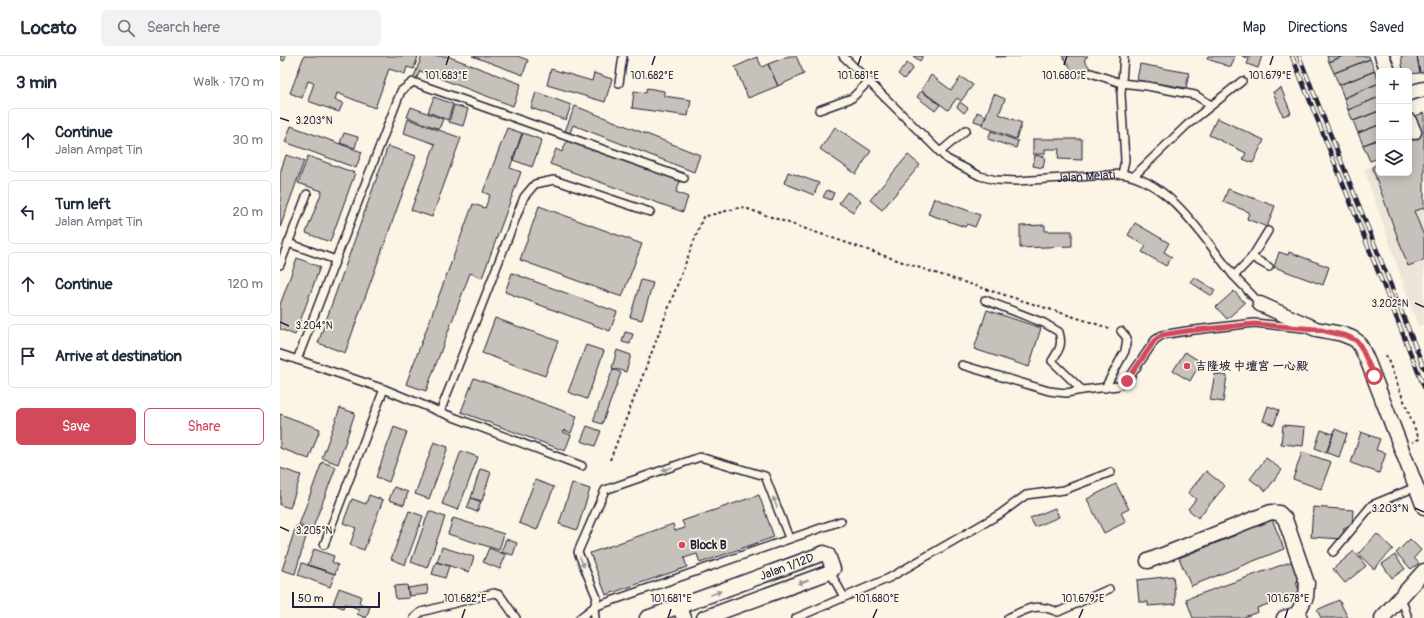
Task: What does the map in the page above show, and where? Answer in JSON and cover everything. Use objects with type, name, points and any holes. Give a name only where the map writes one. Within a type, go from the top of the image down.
[{"type":"street","points":[[1382,56],[1387,68]]},
{"type":"street","points":[[1412,92],[1424,89]]},
{"type":"street","name":"Jalan Melati","points":[[1260,304],[1316,329],[1347,336],[1357,341],[1371,369],[1424,506]]},
{"type":"street","points":[[1148,561],[1272,512],[1279,512],[1285,519],[1307,583],[1306,597],[1294,617]]},
{"type":"street","name":"Jalan 1/12D","points":[[647,618],[682,612],[824,553],[828,555],[833,569],[830,572],[704,618]]},
{"type":"street","points":[[1382,618],[1424,571]]},
{"type":"lane","points":[[619,83],[623,56]]},
{"type":"lane","points":[[1122,174],[1125,160],[1121,83],[1124,56]]},
{"type":"lane","name":"Jalan Melati","points":[[845,57],[947,159],[980,176],[996,180],[1017,182],[1122,174],[1134,176],[1159,191],[1180,208],[1234,276],[1260,304]]},
{"type":"lane","points":[[1091,73],[1121,83],[1147,86],[1195,95],[1211,105]]},
{"type":"lane","points":[[819,110],[852,98],[869,81]]},
{"type":"lane","points":[[1134,176],[1187,125],[1242,81]]},
{"type":"lane","points":[[297,360],[401,91],[413,82],[684,178]]},
{"type":"lane","points":[[940,152],[966,130]]},
{"type":"lane","points":[[440,412],[524,197],[535,184],[554,180],[650,212]]},
{"type":"lane","points":[[280,265],[307,194]]},
{"type":"lane","points":[[1234,276],[1252,257],[1268,231]]},
{"type":"lane","points":[[288,243],[336,260]]},
{"type":"lane","points":[[1252,257],[1269,267]]},
{"type":"lane","points":[[985,300],[1044,323],[1059,332],[1062,340],[1061,348],[1052,361],[1082,390]]},
{"type":"lane","points":[[962,365],[1049,391],[1066,393],[1118,386],[1127,381],[1155,340],[1162,335],[1254,324],[1316,329]]},
{"type":"lane","points":[[1105,388],[1125,351],[1127,338],[1121,331]]},
{"type":"lane","points":[[280,354],[384,389],[582,466]]},
{"type":"lane","points":[[324,545],[384,389]]},
{"type":"lane","points":[[595,618],[594,607],[597,598],[578,552],[605,490],[700,457],[765,476],[789,538]]},
{"type":"lane","points":[[796,618],[889,578],[1000,514],[1026,495],[1064,490],[1111,472]]},
{"type":"lane","points":[[1333,552],[1372,505],[1416,487]]},
{"type":"lane","points":[[580,618],[594,607],[840,521]]},
{"type":"lane","points":[[830,572],[844,597]]},
{"type":"lane","points":[[1008,618],[1031,607],[1045,607],[1058,612],[1109,590]]},
{"type":"lane","points":[[414,618],[421,612],[494,593],[500,595],[516,618]]},
{"type":"lane","points":[[1401,596],[1408,618]]},
{"type":"path","points":[[610,460],[703,217],[709,215],[742,207],[929,271],[1121,331]]},
{"type":"path","points":[[1386,355],[1419,439],[1413,442]]},
{"type":"shaded area","points":[[1424,155],[1424,324],[1418,326],[1364,169],[1376,166],[1376,176],[1412,176],[1412,169]]},
{"type":"building","points":[[280,56],[286,56],[284,61],[280,59]]},
{"type":"building","points":[[304,56],[418,56],[414,69],[407,67],[405,74],[389,69],[375,108],[337,93],[335,100],[343,103],[339,112],[308,101],[314,83],[308,81],[302,98],[290,93]]},
{"type":"building","points":[[422,56],[447,56],[521,84],[513,106],[420,71],[416,80],[413,79]]},
{"type":"building","points":[[472,56],[517,56],[528,60],[523,75]]},
{"type":"building","points":[[789,56],[796,56],[804,74],[778,86],[768,64]]},
{"type":"building","points":[[913,56],[923,56],[920,61]]},
{"type":"building","points":[[996,56],[1021,56],[996,57]]},
{"type":"building","points":[[1062,56],[1088,56],[1084,60],[1091,69],[1078,78]]},
{"type":"building","points":[[1208,56],[1235,56],[1231,67],[1207,59]]},
{"type":"building","points":[[1242,56],[1262,56],[1258,68],[1247,64],[1249,59]]},
{"type":"building","points":[[1327,56],[1343,56],[1329,62]]},
{"type":"building","points":[[1343,56],[1369,56],[1370,59],[1334,73],[1329,62]]},
{"type":"building","points":[[1401,56],[1417,56],[1420,73],[1412,74],[1412,68],[1403,68]]},
{"type":"building","points":[[1417,56],[1424,56],[1424,72],[1420,73]]},
{"type":"building","points":[[757,57],[762,67],[768,64],[778,86],[748,98],[735,67]]},
{"type":"building","points":[[1370,59],[1375,71],[1339,85],[1334,73]]},
{"type":"building","points":[[907,63],[913,68],[904,79],[898,74]]},
{"type":"building","points":[[1140,64],[1189,73],[1186,88],[1137,80]]},
{"type":"building","points":[[551,69],[592,81],[594,73],[612,79],[605,102],[547,85]]},
{"type":"building","points":[[1375,71],[1376,84],[1344,98],[1339,85]]},
{"type":"building","points":[[931,75],[951,90],[961,77],[973,85],[961,101],[957,98],[948,110],[921,90]]},
{"type":"building","points":[[1376,84],[1376,98],[1348,110],[1344,98]]},
{"type":"building","points":[[647,88],[664,91],[664,96],[691,100],[688,116],[632,108],[634,91],[646,93]]},
{"type":"building","points":[[1281,88],[1291,113],[1283,116],[1273,92]]},
{"type":"building","points":[[921,91],[940,105],[935,111],[917,97]]},
{"type":"building","points":[[536,92],[571,105],[566,120],[531,108]]},
{"type":"building","points":[[994,94],[1005,99],[999,114],[1022,123],[1016,139],[982,126]]},
{"type":"building","points":[[434,97],[453,104],[448,120],[428,112]]},
{"type":"building","points":[[1376,98],[1376,112],[1353,121],[1348,110]]},
{"type":"building","points":[[960,102],[968,108],[964,113],[957,107]]},
{"type":"building","points":[[454,105],[468,109],[463,126],[449,122]]},
{"type":"building","points":[[575,106],[700,155],[694,172],[573,125],[570,133],[565,131]]},
{"type":"building","points":[[411,107],[443,119],[439,129],[407,117]]},
{"type":"building","points":[[977,112],[986,116],[983,124],[974,121]]},
{"type":"building","points":[[1376,112],[1376,126],[1358,133],[1353,121]]},
{"type":"building","points":[[1424,113],[1424,208],[1414,211],[1424,236],[1424,260],[1408,266],[1372,167],[1376,165],[1376,176],[1412,176],[1412,138],[1420,134],[1412,117]]},
{"type":"building","points":[[1217,118],[1264,140],[1253,163],[1243,159],[1246,153],[1209,135]]},
{"type":"building","points":[[408,119],[461,138],[432,217],[411,210],[435,144],[404,133]]},
{"type":"building","points":[[291,126],[362,152],[356,168],[285,142]]},
{"type":"building","points":[[1376,126],[1376,140],[1363,145],[1358,133]]},
{"type":"building","points":[[835,127],[871,151],[856,174],[820,149]]},
{"type":"building","points":[[507,128],[522,133],[510,168],[521,172],[482,278],[470,273],[426,391],[406,384],[473,204],[485,208],[490,195],[483,192]]},
{"type":"building","points":[[991,131],[1018,141],[1016,148],[988,139]]},
{"type":"building","points":[[344,133],[358,137],[355,148],[340,143]]},
{"type":"building","points":[[523,133],[542,140],[532,167],[513,160]]},
{"type":"building","points":[[568,138],[681,179],[676,192],[688,197],[683,212],[550,164],[556,149],[562,152]]},
{"type":"building","points":[[1033,139],[1082,139],[1082,160],[1058,159],[1059,149],[1045,149],[1045,154],[1033,154]]},
{"type":"building","points":[[1376,140],[1376,159],[1370,161],[1363,145]]},
{"type":"building","points":[[388,146],[416,156],[345,353],[318,343]]},
{"type":"building","points":[[286,155],[304,161],[280,228],[280,173]]},
{"type":"building","points":[[908,155],[920,165],[882,210],[870,200]]},
{"type":"building","points":[[1035,155],[1045,157],[1043,168],[1033,166]]},
{"type":"building","points":[[308,156],[355,173],[330,242],[306,233],[322,191],[298,183]]},
{"type":"building","points":[[788,172],[819,183],[814,195],[784,183]]},
{"type":"building","points":[[1228,189],[1275,206],[1267,227],[1247,219],[1249,212],[1223,202]]},
{"type":"building","points":[[827,190],[834,193],[831,200],[823,197]]},
{"type":"building","points":[[847,192],[861,201],[853,212],[839,203]]},
{"type":"building","points":[[934,198],[980,215],[975,227],[967,224],[965,227],[928,214]]},
{"type":"building","points":[[539,206],[642,244],[622,297],[520,260]]},
{"type":"building","points":[[1135,223],[1169,243],[1164,252],[1172,257],[1166,266],[1142,252],[1146,246],[1128,235]]},
{"type":"building","points":[[1045,225],[1045,231],[1072,231],[1072,246],[1020,248],[1020,226]]},
{"type":"building","points":[[1279,252],[1288,255],[1289,252],[1329,267],[1323,285],[1274,267]]},
{"type":"building","points":[[297,258],[320,267],[295,335],[280,329],[280,305]]},
{"type":"building","points":[[512,273],[617,312],[610,331],[505,292]]},
{"type":"building","points":[[1194,277],[1215,290],[1212,296],[1190,282]]},
{"type":"building","points":[[641,280],[653,283],[642,320],[630,317]]},
{"type":"building","points":[[1250,288],[1257,294],[1251,301],[1244,295]]},
{"type":"building","points":[[1234,291],[1245,303],[1227,319],[1216,307]]},
{"type":"building","points":[[987,310],[1041,328],[1029,367],[974,349]]},
{"type":"building","points":[[495,318],[558,341],[545,376],[482,353]]},
{"type":"building","points":[[625,332],[633,334],[630,344],[622,342]]},
{"type":"building","points":[[586,345],[604,351],[587,399],[568,392]]},
{"type":"building","points":[[617,350],[631,355],[626,372],[612,368]]},
{"type":"building","name":"吉隆坡 中壇宮 一心殿","points":[[1185,352],[1201,362],[1190,381],[1173,371]]},
{"type":"building","points":[[613,369],[621,373],[602,424],[593,421]]},
{"type":"building","points":[[1215,374],[1227,376],[1223,402],[1210,400]]},
{"type":"building","points":[[474,378],[577,416],[571,433],[564,430],[563,432],[571,435],[565,451],[461,412]]},
{"type":"building","points":[[1268,406],[1279,410],[1274,425],[1263,421]]},
{"type":"building","points":[[340,408],[355,413],[338,464],[322,458]]},
{"type":"building","points":[[280,414],[320,429],[309,459],[280,448]]},
{"type":"building","points":[[1283,425],[1305,427],[1303,446],[1281,444]]},
{"type":"building","points":[[587,426],[601,431],[595,446],[581,441]]},
{"type":"building","points":[[394,427],[407,432],[389,482],[376,477]]},
{"type":"building","points":[[1335,429],[1347,434],[1339,457],[1327,453]]},
{"type":"building","points":[[1321,430],[1333,434],[1326,453],[1315,448]]},
{"type":"building","points":[[1361,432],[1380,439],[1376,450],[1386,453],[1379,473],[1351,463]]},
{"type":"building","points":[[434,442],[448,447],[429,499],[415,494]]},
{"type":"building","points":[[461,451],[478,457],[458,510],[442,504]]},
{"type":"building","points":[[1302,452],[1331,462],[1321,489],[1293,479]]},
{"type":"building","points":[[1266,458],[1282,470],[1266,491],[1250,479]]},
{"type":"building","points":[[322,462],[336,467],[312,530],[299,525]]},
{"type":"building","points":[[280,468],[301,475],[290,508],[280,505]]},
{"type":"building","points":[[480,469],[491,472],[482,501],[471,498]]},
{"type":"building","points":[[1206,471],[1225,486],[1198,518],[1188,509],[1196,499],[1188,493]]},
{"type":"building","points":[[535,480],[554,487],[537,530],[519,523]]},
{"type":"building","points":[[572,483],[590,489],[577,530],[559,524]]},
{"type":"building","points":[[1116,484],[1129,509],[1121,513],[1126,522],[1104,533],[1087,499]]},
{"type":"building","points":[[394,487],[408,492],[404,505],[389,500]]},
{"type":"building","points":[[369,495],[383,500],[364,550],[350,545],[356,528],[343,523],[352,499],[366,504]]},
{"type":"building","name":"Block B","points":[[759,495],[774,537],[700,563],[697,554],[684,558],[687,567],[606,595],[590,553],[673,524],[675,531],[685,528],[682,521]]},
{"type":"building","points":[[471,498],[481,502],[477,512],[467,508]]},
{"type":"building","points":[[1313,507],[1353,510],[1352,528],[1344,528],[1343,539],[1311,537]]},
{"type":"building","points":[[1055,508],[1059,517],[1035,527],[1030,518]]},
{"type":"building","points":[[409,511],[423,516],[405,565],[391,559]]},
{"type":"building","points":[[429,511],[445,517],[427,568],[411,562]]},
{"type":"building","points":[[453,518],[504,534],[499,550],[448,534]]},
{"type":"building","points":[[1272,519],[1284,549],[1191,586],[1179,558],[1236,535],[1235,533]]},
{"type":"building","points":[[296,526],[308,530],[295,574],[282,570]]},
{"type":"building","points":[[1377,534],[1393,549],[1374,569],[1358,554]]},
{"type":"building","points":[[506,539],[517,543],[513,555],[501,552]]},
{"type":"building","points":[[1410,539],[1421,550],[1414,558],[1419,563],[1411,569],[1396,553]]},
{"type":"building","points":[[442,547],[474,557],[469,572],[437,562]]},
{"type":"building","points":[[489,548],[506,555],[500,569],[483,562]]},
{"type":"building","points":[[314,549],[334,556],[332,562],[338,565],[335,574],[308,565]]},
{"type":"building","points":[[1354,551],[1366,566],[1345,583],[1333,569]]},
{"type":"building","points":[[1395,555],[1405,569],[1392,578],[1382,564]]},
{"type":"building","points":[[1293,561],[1300,581],[1296,582],[1300,593],[1257,608],[1258,612],[1241,618],[1193,618],[1186,599]]},
{"type":"building","points":[[436,562],[449,566],[445,578],[432,574]]},
{"type":"building","points":[[302,563],[335,574],[330,587],[298,575]]},
{"type":"building","points":[[1173,576],[1176,604],[1148,606],[1148,602],[1139,602],[1137,580]]},
{"type":"building","points":[[407,585],[409,598],[396,599],[394,586]]},
{"type":"building","points":[[427,585],[428,594],[409,596],[408,588]]},
{"type":"building","points":[[339,588],[361,596],[359,603],[370,607],[366,618],[357,614],[359,609],[345,604],[343,608],[333,604]]},
{"type":"building","points":[[1339,600],[1348,618],[1321,618],[1317,610]]},
{"type":"railway","points":[[1292,56],[1424,387]]},
{"type":"railway","points":[[1299,56],[1424,368]]},
{"type":"place","name":"吉隆坡 中壇宮 一心殿","points":[[1187,366]]},
{"type":"place","name":"Block B","points":[[682,545]]},
{"type":"route","points":[[1127,381],[1155,340],[1162,335],[1254,324],[1316,329],[1347,336],[1357,341],[1374,376]]}]
